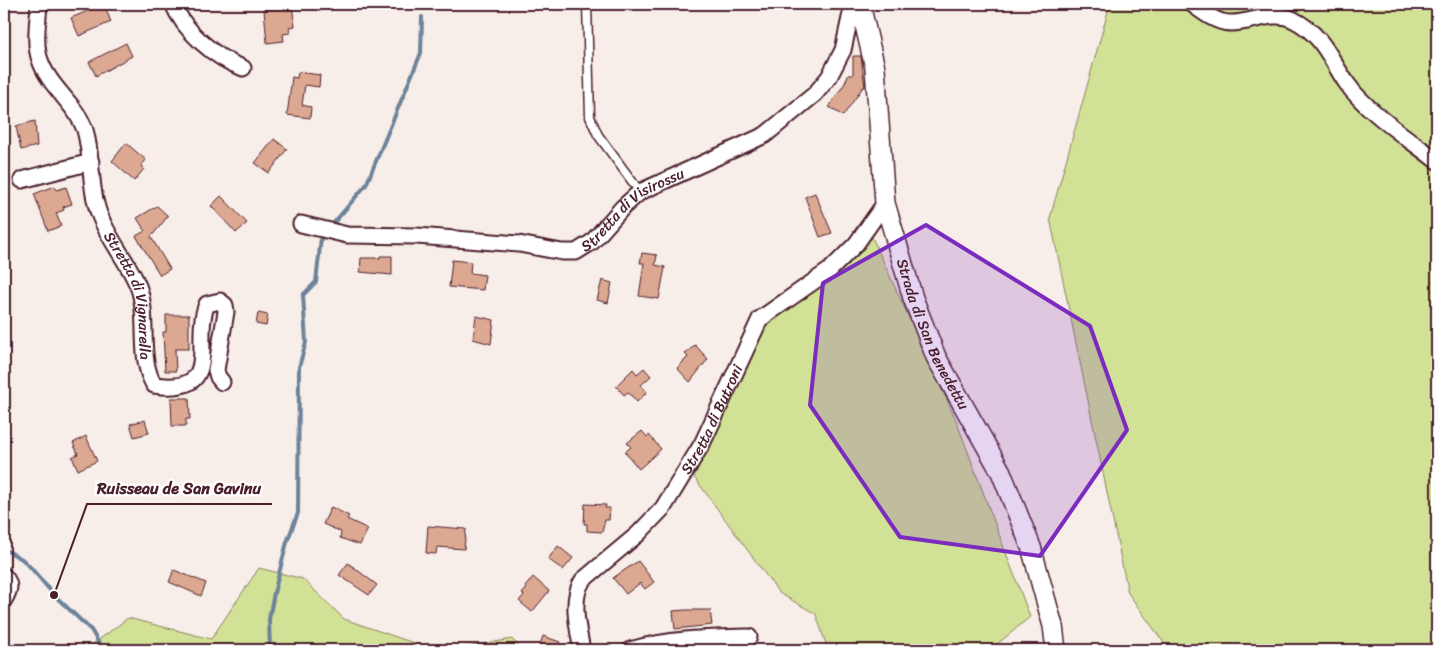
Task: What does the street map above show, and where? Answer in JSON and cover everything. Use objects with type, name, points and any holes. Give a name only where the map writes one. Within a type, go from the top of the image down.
[{"type":"street","name":"Stretta di Vignarella","points":[[39,4],[39,59],[46,75],[76,115],[84,129],[91,162],[95,201],[100,217],[138,286],[148,375],[154,385],[189,383],[195,379],[201,370],[203,313],[207,304],[220,301],[225,305],[226,312],[216,370],[222,382]]},
{"type":"street","points":[[173,4],[188,29],[229,63],[243,68]]},
{"type":"street","name":"Stretta di Visirossu","points":[[301,224],[347,235],[417,236],[520,244],[562,252],[576,252],[592,242],[623,207],[640,192],[765,135],[815,94],[829,77],[843,50],[852,4]]},
{"type":"street","name":"Strada di San Benedettu","points":[[860,4],[875,68],[885,203],[913,298],[936,357],[1001,472],[1031,547],[1053,626],[1056,650]]},
{"type":"street","points":[[1192,4],[1211,18],[1227,23],[1279,15],[1292,19],[1314,34],[1331,54],[1343,81],[1360,100],[1437,161]]},
{"type":"street","points":[[22,180],[91,162]]},
{"type":"street","name":"Stretta di Butroni","points":[[582,650],[578,625],[578,586],[638,534],[663,508],[702,444],[760,319],[830,270],[856,244],[885,203]]},
{"type":"street","points":[[4,576],[10,586],[4,600]]},
{"type":"street","points":[[630,650],[645,646],[714,638],[748,637]]},
{"type":"lane","points":[[587,4],[590,117],[598,135],[640,192]]},
{"type":"highlighted area","points":[[926,225],[1090,326],[1127,430],[1040,556],[900,537],[810,405],[823,283]]},
{"type":"green space","points":[[1110,4],[1437,4],[1437,650],[1169,650],[1128,593],[1050,218]]},
{"type":"green space","points":[[871,235],[956,420],[1030,617],[990,650],[828,650],[816,614],[779,593],[694,477],[766,321]]},
{"type":"green space","points":[[259,568],[303,579],[344,619],[434,650],[85,650],[128,618],[211,639]]},
{"type":"green space","points":[[512,639],[522,650],[449,650]]},
{"type":"building","points":[[104,4],[111,22],[79,36],[71,18]]},
{"type":"building","points":[[292,6],[295,26],[289,27],[290,33],[283,34],[284,41],[267,43],[264,10]]},
{"type":"building","points":[[126,43],[132,56],[96,76],[89,62]]},
{"type":"building","points":[[853,56],[861,56],[865,87],[863,87],[843,116],[829,107],[845,83],[848,75],[853,75]]},
{"type":"building","points":[[298,72],[320,75],[319,87],[305,85],[302,105],[311,107],[310,118],[287,115],[292,77],[297,78]]},
{"type":"building","points":[[35,121],[37,146],[21,150],[16,126]]},
{"type":"building","points":[[274,139],[287,149],[269,173],[255,163]]},
{"type":"building","points":[[126,143],[146,160],[141,166],[144,169],[134,181],[112,161]]},
{"type":"building","points":[[55,186],[57,190],[66,187],[72,204],[63,207],[64,210],[56,213],[61,226],[48,231],[34,194]]},
{"type":"building","points":[[815,193],[832,233],[820,237],[805,197]]},
{"type":"building","points":[[221,196],[247,223],[236,233],[211,206]]},
{"type":"building","points":[[157,206],[168,216],[151,237],[170,269],[160,275],[136,236],[145,231],[137,218]]},
{"type":"building","points":[[642,253],[657,255],[655,265],[665,267],[659,299],[639,296],[644,263],[640,263]]},
{"type":"building","points":[[380,256],[392,256],[392,275],[360,272],[361,258],[380,258]]},
{"type":"building","points":[[452,260],[471,262],[470,273],[485,275],[483,290],[449,287]]},
{"type":"building","points":[[602,280],[612,283],[608,303],[597,300]]},
{"type":"building","points":[[258,313],[268,315],[266,326],[256,324]]},
{"type":"building","points":[[166,315],[189,315],[189,349],[175,349],[176,371],[165,371],[163,332],[166,332]]},
{"type":"building","points":[[476,316],[494,320],[491,344],[473,339]]},
{"type":"building","points":[[695,345],[708,359],[690,382],[677,368],[688,357],[685,354]]},
{"type":"building","points":[[644,368],[651,376],[641,385],[647,392],[637,402],[628,392],[624,395],[616,386],[633,369],[637,374]]},
{"type":"building","points":[[171,398],[189,398],[190,419],[186,419],[186,426],[172,426]]},
{"type":"building","points":[[145,420],[149,433],[134,437],[130,424]]},
{"type":"building","points":[[642,431],[647,437],[649,435],[661,449],[639,469],[625,452],[631,447],[627,443]]},
{"type":"building","points":[[86,436],[97,461],[78,470],[72,457],[78,454],[73,443]]},
{"type":"building","points":[[585,504],[606,505],[605,508],[610,508],[609,520],[605,520],[602,532],[587,531],[587,524],[584,524]]},
{"type":"building","points":[[331,507],[349,516],[347,519],[368,529],[360,545],[340,538],[341,532],[323,524]]},
{"type":"building","points":[[428,526],[466,529],[464,549],[437,547],[436,554],[426,553]]},
{"type":"building","points":[[558,546],[573,558],[563,570],[548,559]]},
{"type":"building","points":[[638,561],[654,582],[645,589],[640,583],[626,594],[613,578]]},
{"type":"building","points":[[348,563],[377,585],[369,595],[339,575]]},
{"type":"building","points":[[174,570],[206,583],[201,596],[169,582]]},
{"type":"building","points":[[533,577],[549,591],[532,612],[519,601],[527,588],[525,587]]},
{"type":"building","points":[[710,610],[712,625],[675,629],[673,611]]},
{"type":"building","points":[[543,636],[560,642],[557,650],[538,650]]},
{"type":"waterway","points":[[332,225],[366,185],[421,53],[422,17]]},
{"type":"waterway","points":[[270,650],[269,619],[274,593],[287,542],[298,513],[299,367],[306,342],[303,295],[316,282],[321,238],[323,236]]},
{"type":"waterway","points":[[4,549],[22,559],[32,569],[54,595],[91,630],[103,650]]},
{"type":"place","name":"Ruisseau de San Gavinu","points":[[54,595]]}]
